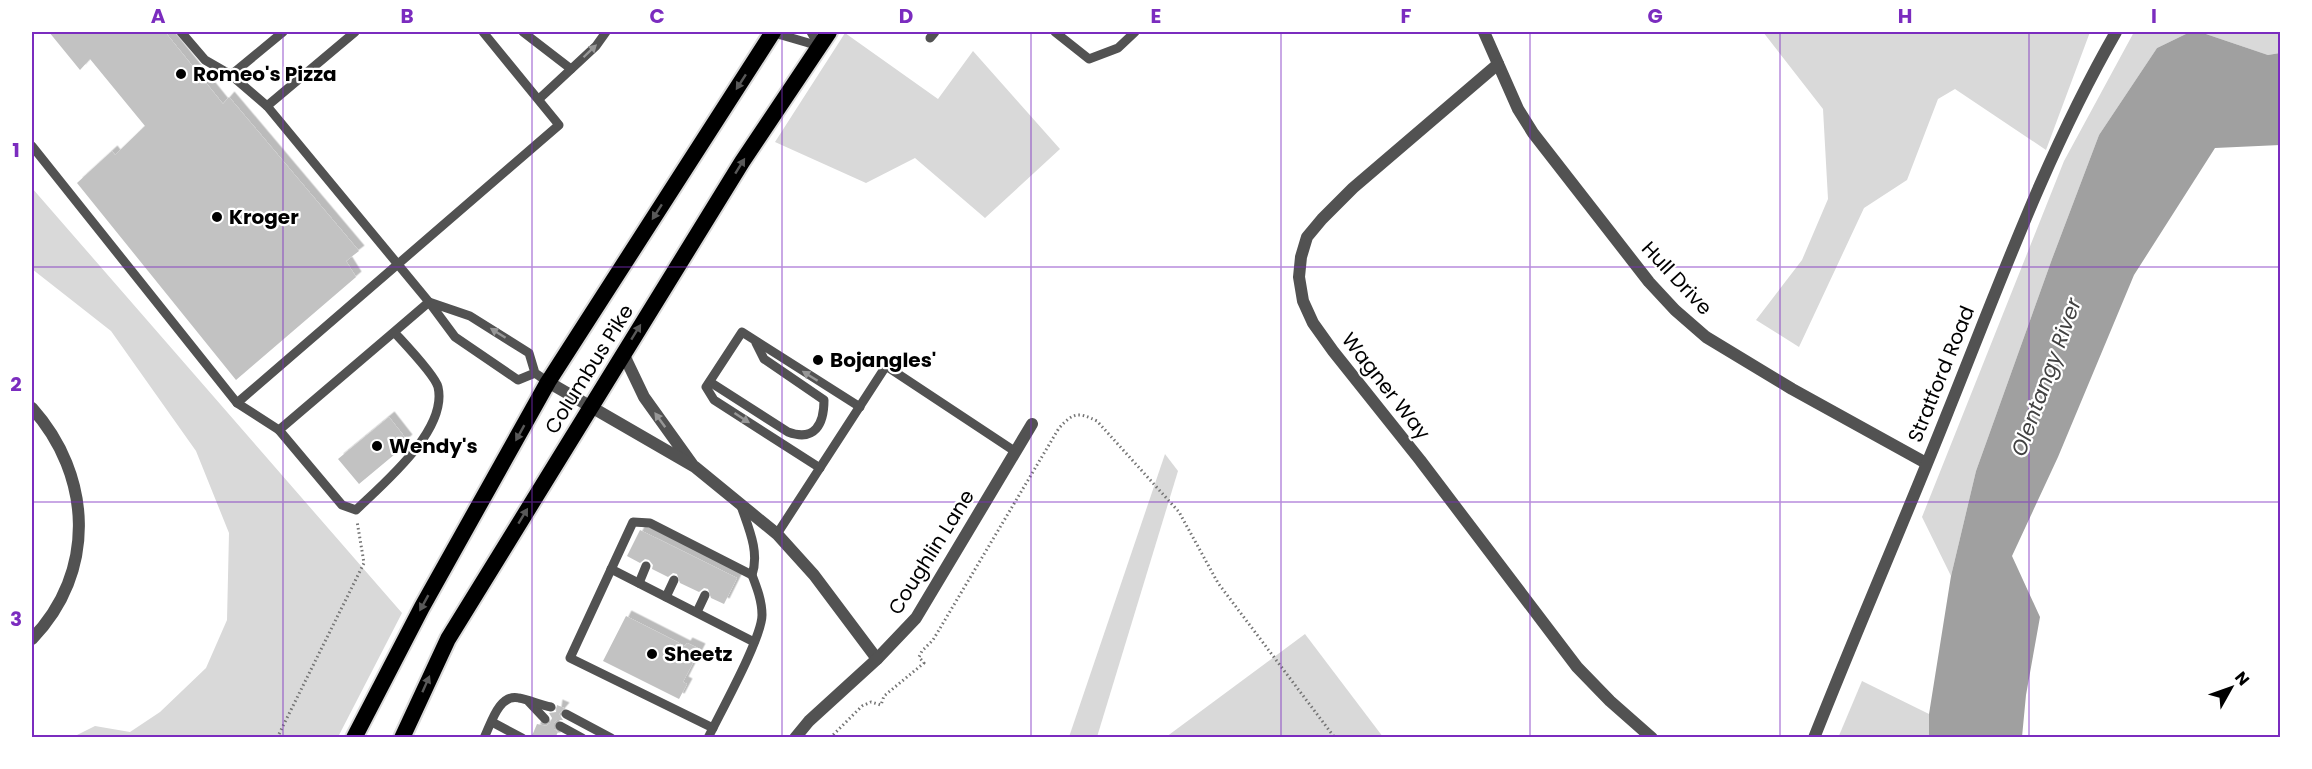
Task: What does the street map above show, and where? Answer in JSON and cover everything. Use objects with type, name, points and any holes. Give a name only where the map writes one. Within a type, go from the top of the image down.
[{"type":"highway","name":"Columbus Pike","points":[[354,738],[542,378],[772,32]]},
{"type":"highway","name":"Columbus Pike","points":[[402,738],[448,639],[742,162],[815,39],[829,32]]},
{"type":"street","name":"Hull Drive","points":[[1484,32],[1518,109],[1533,133],[1649,282],[1675,310],[1726,350],[1926,463]]},
{"type":"street","name":"Stratford Road","points":[[1814,738],[1989,306],[2059,146],[2116,32]]},
{"type":"street","name":"Wagner Way","points":[[1498,64],[1353,188],[1307,237],[1301,257],[1299,277],[1303,301],[1313,322],[1333,351],[1420,460],[1577,667],[1610,701],[1652,738]]},
{"type":"street","points":[[623,353],[644,397],[695,467]]},
{"type":"street","points":[[542,378],[695,467],[777,534],[814,574],[877,659]]},
{"type":"street","points":[[32,408],[53,435],[68,463],[73,479],[79,522],[76,556],[68,584],[53,613],[32,639]]},
{"type":"street","name":"Coughlin Lane","points":[[795,738],[809,721],[877,659],[916,618],[1032,424]]},
{"type":"lane","points":[[181,32],[205,60],[231,75],[267,106],[429,302],[454,337],[518,380],[542,378],[529,353],[470,316],[429,302]]},
{"type":"lane","points":[[231,75],[283,32]]},
{"type":"lane","points":[[267,106],[355,32]]},
{"type":"lane","points":[[237,403],[559,125],[483,32]]},
{"type":"lane","points":[[523,32],[571,69]]},
{"type":"lane","points":[[539,99],[596,46],[606,32]]},
{"type":"lane","points":[[772,32],[815,39]]},
{"type":"lane","points":[[1055,32],[1089,59],[1119,48],[1135,32]]},
{"type":"lane","points":[[32,146],[237,403],[279,430],[342,505],[356,510],[413,454],[439,409],[438,385],[394,332]]},
{"type":"lane","points":[[279,430],[429,302]]},
{"type":"lane","points":[[820,468],[714,400],[706,387],[742,332],[860,407]]},
{"type":"lane","points":[[710,382],[788,432],[800,436],[814,432],[824,416],[824,400],[764,359],[755,341]]},
{"type":"lane","points":[[777,534],[886,366],[1016,452]]},
{"type":"lane","points":[[740,503],[755,548],[756,564],[752,575],[759,593],[762,617],[754,642],[710,733],[570,658],[633,522],[650,523],[689,549],[719,564],[752,575]]},
{"type":"lane","points":[[658,539],[663,530]]},
{"type":"lane","points":[[639,583],[646,566]]},
{"type":"lane","points":[[612,569],[754,642]]},
{"type":"lane","points":[[666,597],[674,580]]},
{"type":"lane","points":[[697,612],[705,595]]},
{"type":"lane","points":[[484,738],[502,702],[509,698],[518,697],[551,707]]},
{"type":"lane","points":[[529,702],[545,719]]},
{"type":"lane","points":[[566,714],[611,738]]},
{"type":"lane","points":[[492,723],[522,738]]},
{"type":"lane","points":[[560,726],[582,738]]},
{"type":"path","points":[[830,738],[862,706],[871,702],[881,705],[884,696],[924,663],[919,657],[922,651],[933,640],[1059,428],[1070,416],[1082,414],[1097,421],[1179,512],[1218,583],[1335,738]]},
{"type":"path","points":[[277,738],[364,563],[356,510]]},
{"type":"shaded area","points":[[1763,32],[2090,32],[2046,150],[1955,89],[1938,99],[1907,180],[1864,208],[1799,347],[1756,320],[1802,260],[1828,199],[1823,109]]},
{"type":"shaded area","points":[[2134,32],[2190,32],[2157,48],[2099,135],[1976,471],[1951,576],[1922,517],[2064,161]]},
{"type":"shaded area","points":[[2200,32],[2280,32],[2280,53],[2268,55]]},
{"type":"shaded area","points":[[845,33],[938,99],[973,51],[1060,149],[985,218],[915,158],[866,183],[775,142]]},
{"type":"shaded area","points":[[32,188],[402,613],[338,737],[73,737],[95,726],[130,732],[160,712],[206,668],[227,620],[229,533],[196,451],[111,331],[32,269]]},
{"type":"shaded area","points":[[1165,454],[1178,471],[1097,737],[1069,737]]},
{"type":"shaded area","points":[[1305,634],[1383,737],[1166,737]]},
{"type":"shaded area","points":[[1862,681],[1929,714],[1929,737],[1838,738]]},
{"type":"water","name":"Olentangy River","points":[[2190,32],[2200,32],[2268,55],[2280,53],[2280,145],[2215,148],[2134,275],[2058,457],[2012,556],[2040,617],[2026,695],[2022,737],[1929,737],[1929,714],[1951,576],[1976,471],[2052,259],[2099,135],[2157,48]]},
{"type":"building","name":"Kroger","points":[[49,32],[165,32],[223,104],[229,97],[359,251],[346,261],[356,277],[236,380],[77,183],[112,151],[115,155],[145,126],[90,59],[80,70]]},
{"type":"building","name":"Wendy's","points":[[389,417],[407,440],[393,452],[395,454],[359,484],[338,459]]},
{"type":"building","points":[[640,530],[737,578],[724,604],[711,598],[708,589],[704,588],[699,592],[680,583],[677,574],[673,573],[668,577],[652,569],[653,565],[649,560],[645,559],[640,563],[627,556]]},
{"type":"building","name":"Sheetz","points":[[626,616],[685,646],[687,643],[700,649],[683,682],[687,684],[679,699],[603,661]]},
{"type":"building","points":[[557,705],[564,708],[559,714],[563,720],[557,720],[554,723],[554,729],[558,732],[555,738],[531,738],[537,724],[546,726],[550,723],[552,718],[549,713],[556,712]]},
{"type":"place","name":"Romeo's Pizza","points":[[181,74]]},
{"type":"place","name":"Kroger","points":[[217,217]]},
{"type":"place","name":"Bojangles'","points":[[818,360]]},
{"type":"place","name":"Wendy's","points":[[377,446]]},
{"type":"place","name":"Sheetz","points":[[652,654]]}]
